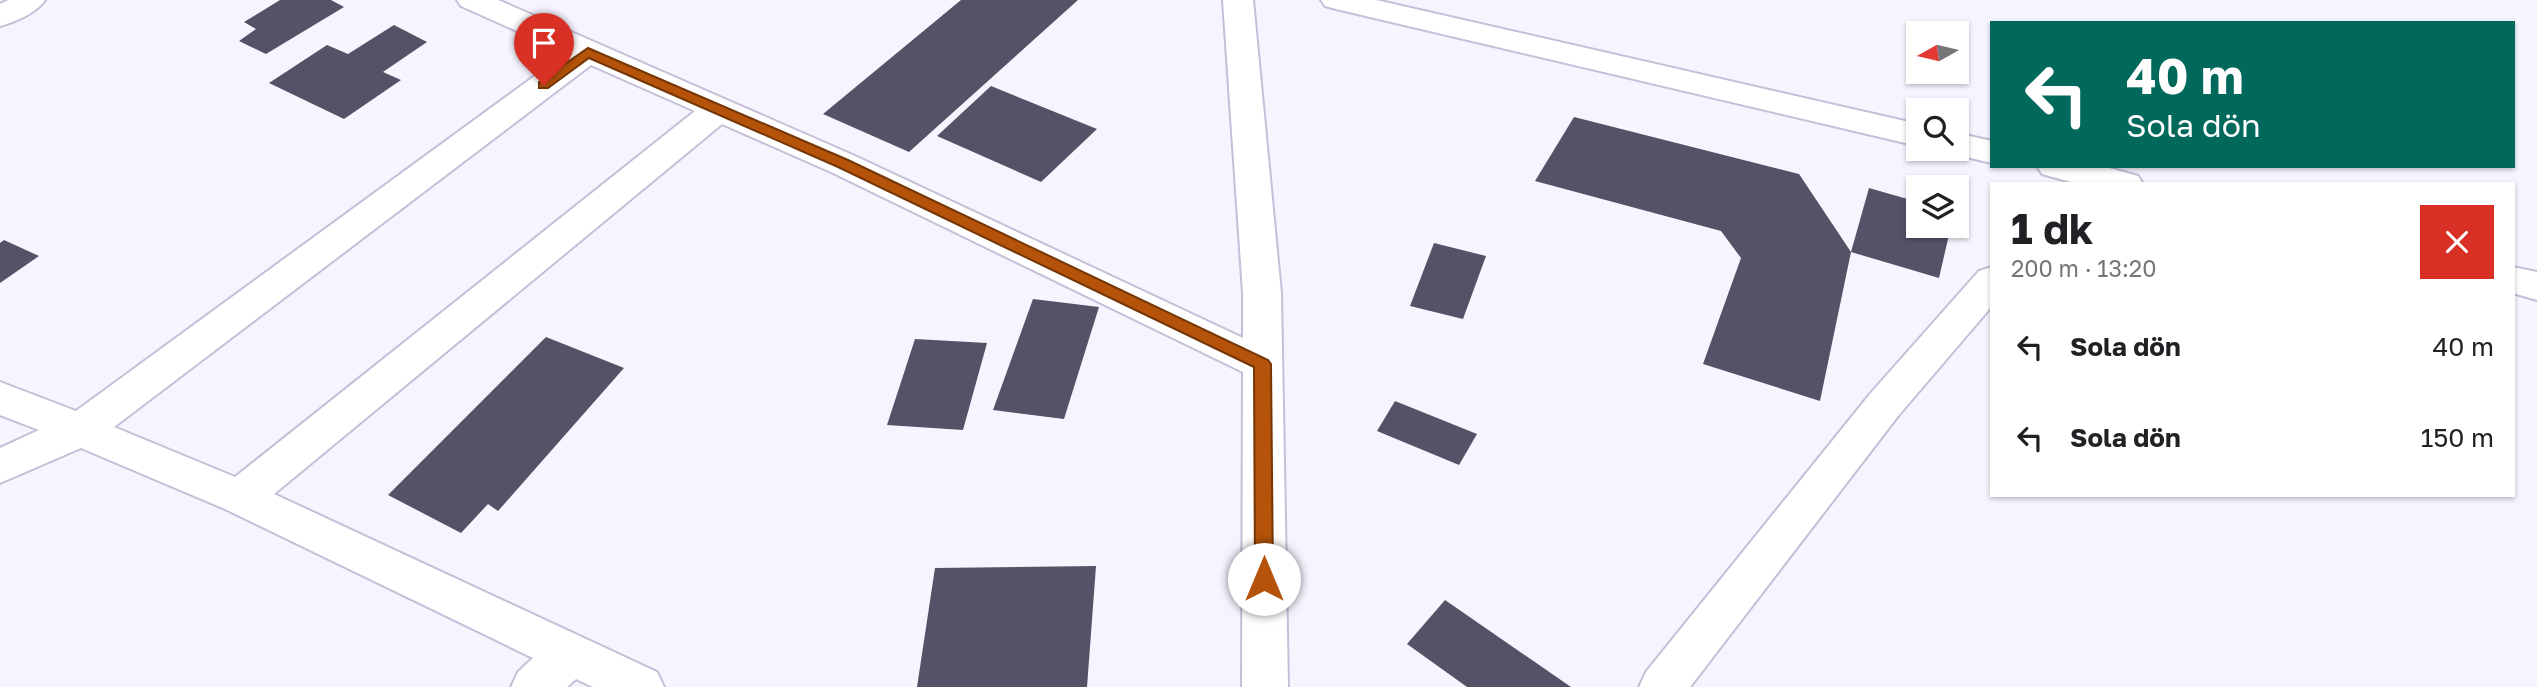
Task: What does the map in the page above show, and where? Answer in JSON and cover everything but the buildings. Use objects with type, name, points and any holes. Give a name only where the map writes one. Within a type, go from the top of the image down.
[{"type":"street","points":[[0,17],[30,0]]},
{"type":"street","points":[[472,0],[843,164],[1262,364]]},
{"type":"street","points":[[1238,0],[1262,293],[1265,687]]},
{"type":"street","points":[[1336,0],[1906,132]]},
{"type":"street","points":[[0,466],[80,430],[588,52]]},
{"type":"street","points":[[240,497],[718,110]]},
{"type":"street","points":[[1969,147],[1990,152]]},
{"type":"street","points":[[2070,174],[2115,182]]},
{"type":"street","points":[[1662,687],[1884,405],[1990,281]]},
{"type":"street","points":[[2515,281],[2537,286]]},
{"type":"street","points":[[0,398],[240,497],[641,687]]},
{"type":"street","points":[[534,687],[571,654]]},
{"type":"route","points":[[544,85],[588,52],[843,164],[1262,364],[1264,579]]}]
